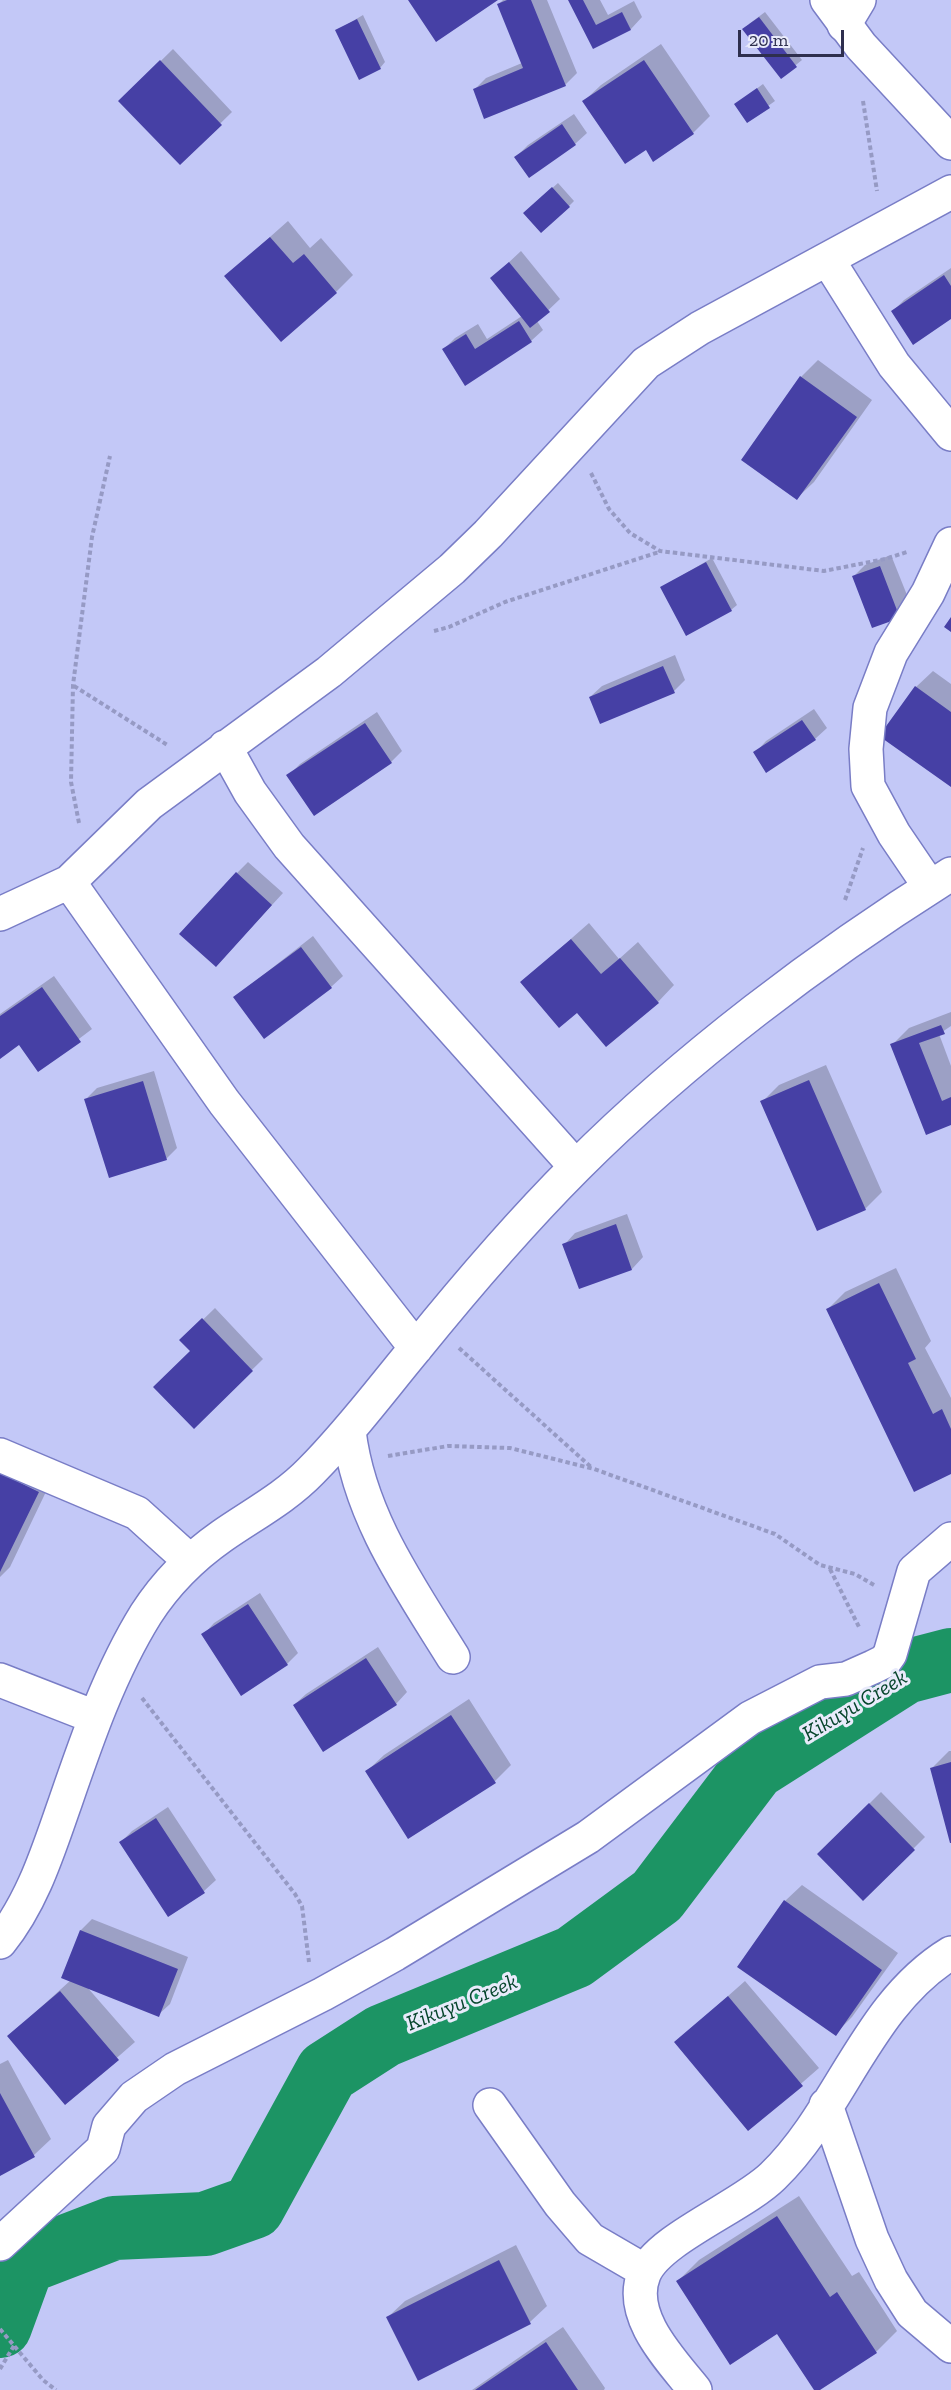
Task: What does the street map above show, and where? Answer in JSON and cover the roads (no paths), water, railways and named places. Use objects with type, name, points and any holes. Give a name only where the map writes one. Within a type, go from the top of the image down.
[{"type":"street","points":[[848,18],[951,143]]},
{"type":"street","points":[[0,914],[80,870],[149,804],[328,672],[452,568],[488,534],[630,379],[663,350],[951,192]]},
{"type":"street","points":[[828,260],[894,365],[951,434]]},
{"type":"street","points":[[0,1942],[36,1885],[95,1717],[145,1616],[168,1584],[190,1561],[220,1537],[284,1496],[307,1476],[351,1447],[426,1336],[501,1247],[576,1167],[667,1083],[874,923],[941,880],[894,834],[868,786],[866,749],[870,708],[891,653],[927,593],[951,544]]},
{"type":"street","points":[[215,755],[250,792],[289,846],[576,1167]]},
{"type":"street","points":[[80,870],[225,1102],[426,1336]]},
{"type":"street","points":[[351,1447],[366,1503],[398,1568],[453,1657]]},
{"type":"street","points":[[0,1455],[137,1513],[190,1561]]},
{"type":"street","points":[[0,2244],[103,2149],[110,2126],[134,2097],[175,2069],[323,1994],[395,1954],[588,1837],[750,1718],[820,1682],[846,1679],[885,1661],[890,1654],[914,1571],[951,1539]]},
{"type":"street","points":[[0,1680],[95,1717]]},
{"type":"street","points":[[695,2390],[660,2346],[642,2309],[640,2289],[645,2271],[674,2244],[751,2195],[773,2177],[804,2141],[882,2019],[936,1962],[951,1953]]},
{"type":"street","points":[[490,2105],[560,2204],[590,2239],[645,2271]]},
{"type":"street","points":[[826,2105],[872,2239],[891,2280],[912,2313],[951,2346]]},
{"type":"waterway","name":"Kikuyu Creek","points":[[0,2326],[23,2263],[114,2228],[205,2224],[253,2207],[327,2072],[383,2036],[574,1957],[657,1896],[754,1768],[905,1672],[951,1660]]}]
